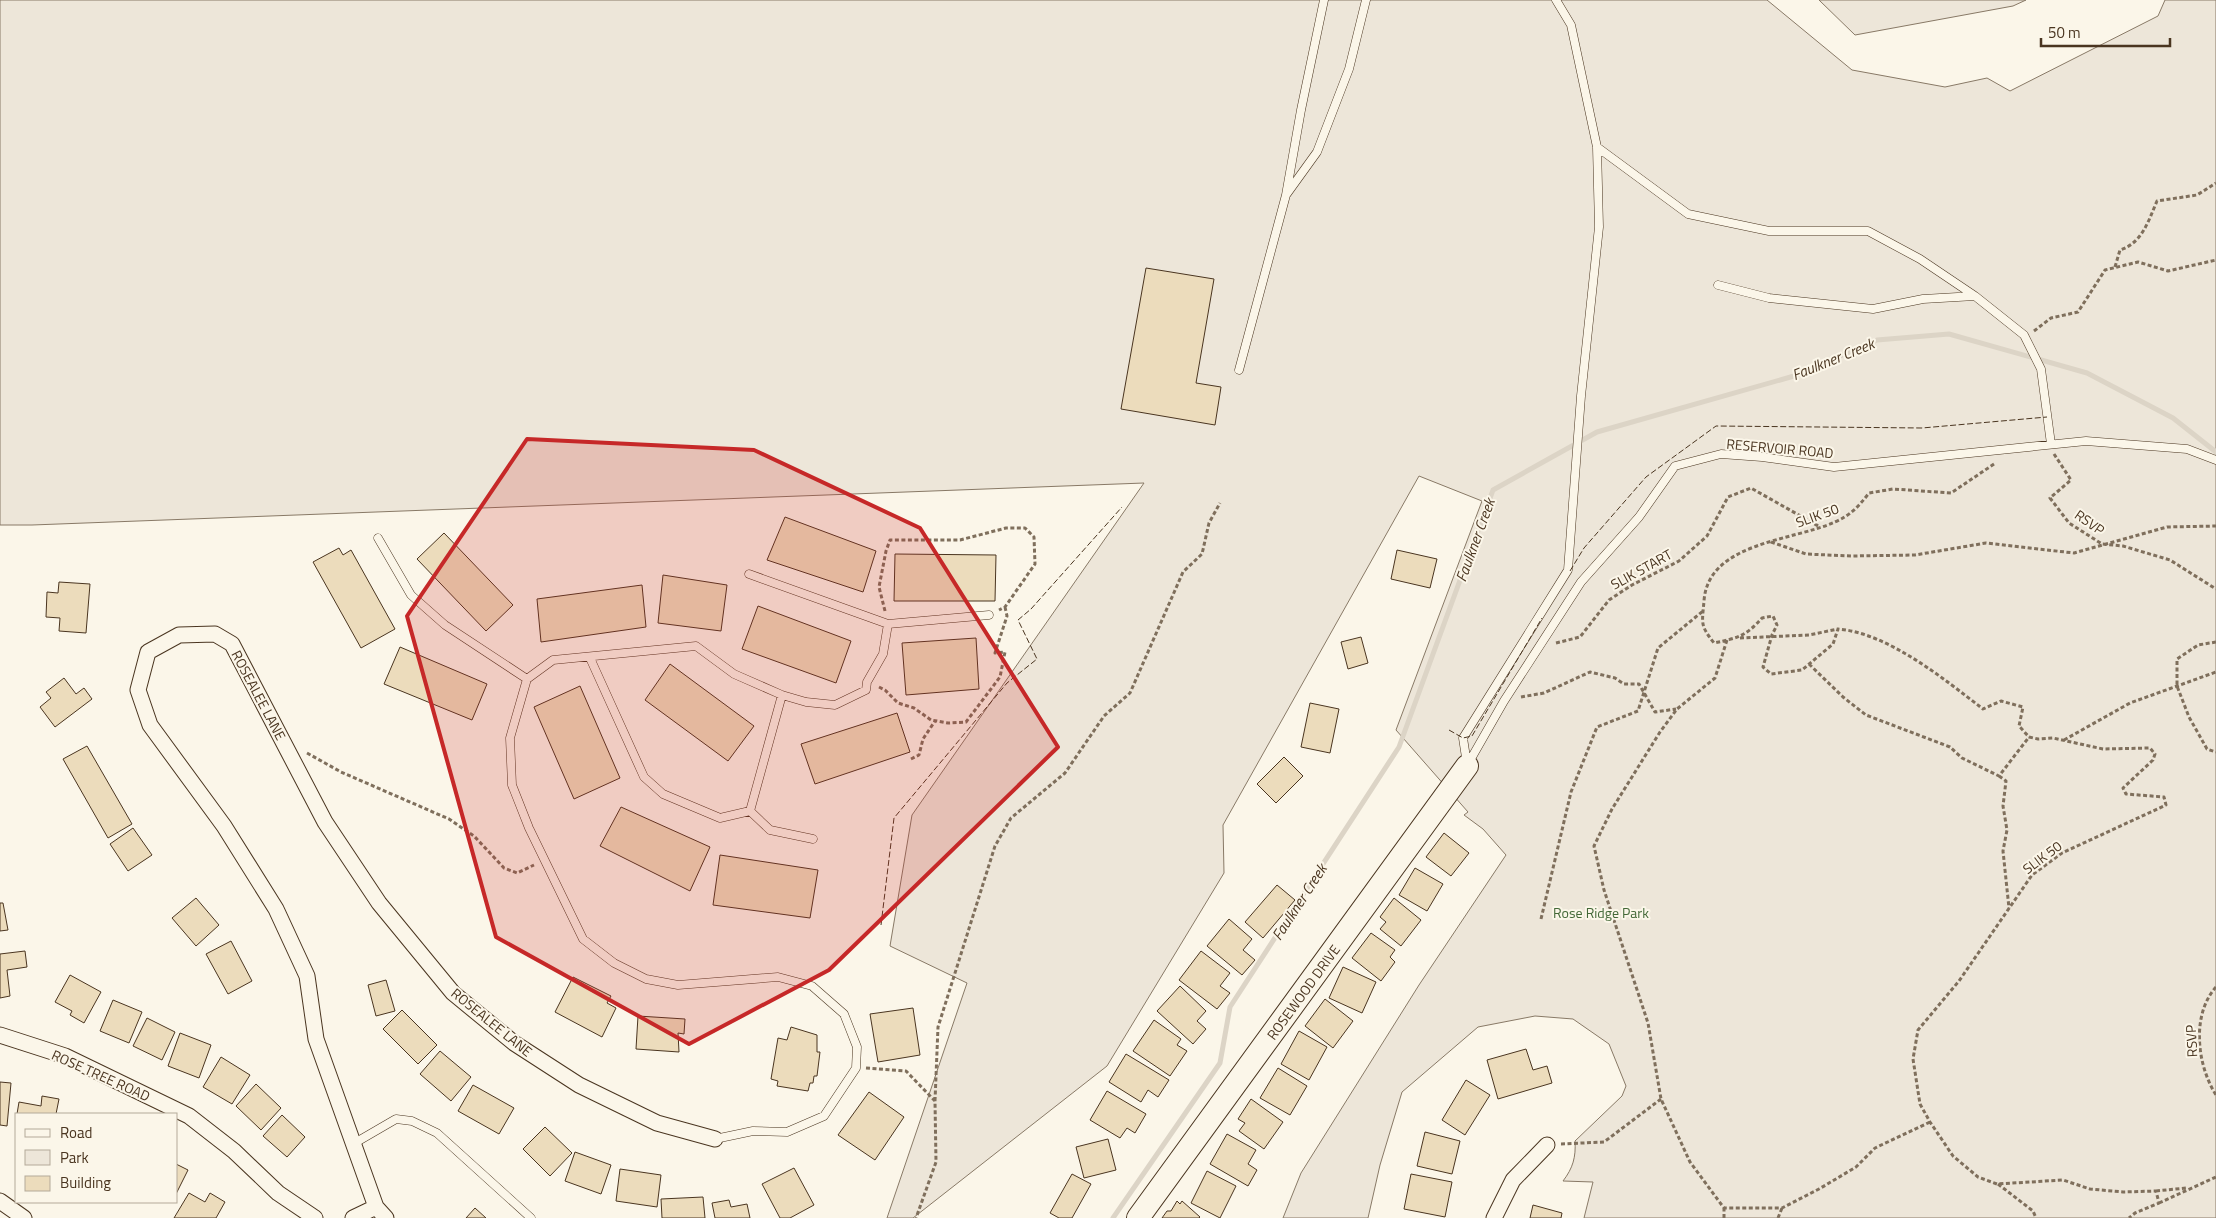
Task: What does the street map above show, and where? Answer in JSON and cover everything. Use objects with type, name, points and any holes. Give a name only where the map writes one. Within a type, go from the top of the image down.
[{"type":"street","name":"ROSEALEE LANE","points":[[381,1213],[316,1039],[307,976],[276,909],[224,826],[150,725],[138,690],[148,652],[179,634],[215,634],[232,644],[325,822],[379,903],[453,993],[514,1043],[579,1085],[657,1123],[715,1139]]},
{"type":"street","name":"ROSEWOOD DRIVE","points":[[1138,1218],[1467,766]]},
{"type":"street","name":"ROSE TREE ROAD","points":[[0,1035],[65,1056],[189,1116],[234,1151],[278,1193],[315,1218]]},
{"type":"street","points":[[1494,1218],[1513,1180],[1547,1145]]},
{"type":"street","points":[[0,1201],[24,1218]]},
{"type":"street","points":[[353,1218],[381,1213]]},
{"type":"lane","points":[[1239,370],[1286,195],[1324,0]]},
{"type":"lane","points":[[1286,195],[1317,152],[1349,69],[1366,0]]},
{"type":"lane","points":[[1467,766],[1463,738],[1568,570],[1581,396],[1599,227],[1596,147],[1570,25],[1556,0]]},
{"type":"lane","points":[[1596,147],[1688,214],[1769,231],[1868,231],[1920,259],[1975,296],[2025,337],[2041,368],[2051,444]]},
{"type":"lane","points":[[1718,285],[1769,298],[1873,309],[1923,299],[1975,296]]},
{"type":"lane","name":"RESERVOIR ROAD","points":[[1467,766],[1504,700],[1581,582],[1639,517],[1675,466],[1721,454],[1762,457],[1834,467],[2086,441],[2186,449],[2216,460]]},
{"type":"lane","points":[[378,538],[411,595],[445,625],[527,680]]},
{"type":"lane","points":[[749,574],[888,624],[989,615]]},
{"type":"lane","points":[[715,1139],[753,1131],[787,1132],[824,1116],[856,1068],[857,1047],[844,1014],[812,986],[778,977],[678,985],[646,980],[614,963],[583,939],[544,860],[512,785],[510,738],[527,680],[553,660],[590,658],[696,646],[734,674],[782,695],[806,702],[835,704],[866,690],[867,682],[883,654],[888,624]]},
{"type":"lane","points":[[590,658],[644,777],[663,794],[720,818],[750,811]]},
{"type":"lane","points":[[750,811],[782,695]]},
{"type":"lane","points":[[750,811],[770,830],[813,839]]},
{"type":"lane","points":[[354,1144],[396,1119],[412,1121],[437,1133],[531,1218]]},
{"type":"path","points":[[2115,267],[2120,250],[2131,246],[2145,229],[2158,201],[2197,195],[2216,183]]},
{"type":"path","points":[[2025,337],[2051,318],[2078,312],[2105,270],[2138,262],[2168,271],[2216,260]]},
{"type":"path","name":"RSVP","points":[[2051,444],[2055,458],[2071,480],[2050,498],[2069,522],[2102,544],[2123,546],[2170,560],[2216,589]]},
{"type":"path","name":"SLIK 50","points":[[2015,448],[1978,476],[1951,493],[1894,489],[1869,493],[1855,512],[1834,522],[1743,551],[1723,563],[1711,577],[1704,598],[1703,628],[1714,643],[1739,638],[1772,635],[1809,635],[1838,629],[1853,630],[1898,649],[1983,709],[2002,701],[2023,707],[2019,726],[2029,737],[2064,741],[2103,749],[2150,748],[2155,754],[2153,760],[2123,788],[2126,794],[2164,797],[2166,805],[2062,853],[2032,876],[1959,981],[1918,1030],[1913,1059],[1920,1104],[1953,1156],[1978,1177],[1997,1184],[2063,1180],[2090,1189],[2123,1192],[2190,1187]]},
{"type":"path","name":"SLIK START","points":[[1538,647],[1580,637],[1609,600],[1632,585],[1679,561],[1707,536],[1728,497],[1752,488],[1820,527]]},
{"type":"path","points":[[916,1218],[936,1162],[938,1027],[995,846],[1011,818],[1065,772],[1104,716],[1130,693],[1183,572],[1202,554],[1209,523],[1220,502]]},
{"type":"path","points":[[1771,542],[1806,554],[1851,556],[1915,554],[1986,543],[2074,552],[2167,527],[2216,526]]},
{"type":"path","points":[[888,624],[879,587],[890,540],[960,540],[1006,528],[1025,528],[1034,537],[1035,564],[1005,607],[989,615]]},
{"type":"path","points":[[867,682],[885,690],[898,703],[914,708],[934,721],[948,723],[966,722],[1000,677],[1005,652],[994,653],[1007,616],[1005,607]]},
{"type":"path","points":[[1541,919],[1571,792],[1597,727],[1638,711],[1658,648],[1703,611]]},
{"type":"path","name":"SLIK 50","points":[[1739,638],[1751,631],[1762,618],[1773,616],[1777,624],[1763,667],[1771,674],[1802,670],[1833,644],[1838,629]]},
{"type":"path","points":[[1724,1218],[1724,1208],[1690,1162],[1661,1099],[1648,1023],[1604,890],[1594,846],[1612,809],[1660,732],[1677,709],[1715,678],[1727,640]]},
{"type":"path","points":[[2216,642],[2198,645],[2177,660],[2177,686],[2189,717],[2207,749],[2216,752]]},
{"type":"path","points":[[1809,664],[1843,697],[1866,715],[1950,747],[1962,758],[2006,781],[2003,806],[2007,830],[2003,851],[2009,908]]},
{"type":"path","points":[[1504,700],[1544,693],[1590,672],[1614,678],[1624,684],[1639,684],[1654,712],[1677,709]]},
{"type":"path","points":[[2064,741],[2130,703],[2216,672]]},
{"type":"path","points":[[911,758],[919,755],[922,739],[934,721]]},
{"type":"path","points":[[1999,776],[2029,737]]},
{"type":"path","points":[[282,740],[341,772],[449,819],[474,836],[504,868],[517,873],[544,860]]},
{"type":"path","name":"RSVP","points":[[2216,987],[2208,996],[2202,1014],[2200,1039],[2206,1077],[2216,1095]]},
{"type":"path","points":[[856,1068],[906,1071],[936,1101]]},
{"type":"path","points":[[1547,1145],[1604,1142],[1661,1099]]},
{"type":"path","points":[[1724,1208],[1782,1208],[1856,1167],[1875,1148],[1930,1122]]},
{"type":"path","points":[[2128,1218],[2190,1187],[2216,1177]]},
{"type":"path","points":[[1997,1184],[2033,1211],[2036,1218]]},
{"type":"path","points":[[2156,1191],[2159,1203]]},
{"type":"path","points":[[1778,1218],[1782,1208]]},
{"type":"highlighted area","points":[[527,439],[754,450],[920,528],[1058,747],[829,970],[689,1044],[496,937],[407,616]]},
{"type":"green space","name":"Rose Ridge Park","points":[[0,0],[1767,0],[1852,70],[1945,87],[1987,78],[2010,91],[2158,16],[2165,0],[2216,0],[2216,1218],[1584,1218],[1593,1182],[1563,1181],[1573,1162],[1575,1141],[1622,1096],[1626,1086],[1609,1044],[1573,1019],[1535,1016],[1478,1027],[1402,1092],[1380,1165],[1368,1218],[1283,1218],[1301,1173],[1419,985],[1506,855],[1483,829],[1464,815],[1468,812],[1396,730],[1482,501],[1419,476],[1223,825],[1224,873],[1107,1066],[913,1218],[887,1218],[967,983],[890,946],[912,815],[1144,483],[0,525]]},
{"type":"green space","points":[[1819,0],[2026,0],[2013,6],[1855,35]]},
{"type":"building","points":[[1146,268],[1214,279],[1196,383],[1221,387],[1215,425],[1121,409]]},
{"type":"building","points":[[785,517],[876,551],[863,592],[767,560]]},
{"type":"building","points":[[444,533],[513,605],[486,631],[417,559]]},
{"type":"building","points":[[339,548],[343,555],[351,550],[395,629],[361,648],[313,562]]},
{"type":"building","points":[[1397,550],[1437,559],[1430,588],[1391,579]]},
{"type":"building","points":[[895,554],[996,555],[995,601],[894,601]]},
{"type":"building","points":[[663,575],[727,585],[721,631],[658,623]]},
{"type":"building","points":[[59,582],[90,584],[86,633],[59,631],[60,618],[46,617],[47,592],[58,593]]},
{"type":"building","points":[[642,585],[646,627],[541,642],[537,599]]},
{"type":"building","points":[[758,606],[851,641],[836,683],[742,649]]},
{"type":"building","points":[[1361,637],[1368,663],[1348,669],[1341,642]]},
{"type":"building","points":[[976,638],[979,689],[906,695],[902,643]]},
{"type":"building","points":[[400,647],[487,684],[472,720],[384,684]]},
{"type":"building","points":[[670,664],[754,726],[728,761],[645,700]]},
{"type":"building","points":[[64,678],[76,694],[84,688],[92,699],[55,727],[40,707],[51,698],[46,692]]},
{"type":"building","points":[[580,686],[620,778],[574,799],[534,707]]},
{"type":"building","points":[[1310,703],[1339,709],[1330,753],[1301,747]]},
{"type":"building","points":[[897,713],[910,752],[815,784],[801,744]]},
{"type":"building","points":[[87,746],[132,824],[108,838],[63,759]]},
{"type":"building","points":[[1284,757],[1303,776],[1276,803],[1257,784]]},
{"type":"building","points":[[621,807],[710,847],[690,891],[600,846]]},
{"type":"building","points":[[133,828],[152,855],[128,871],[110,844]]},
{"type":"building","points":[[1444,833],[1469,853],[1451,876],[1426,857]]},
{"type":"building","points":[[720,855],[818,870],[810,918],[713,905]]},
{"type":"building","points":[[1415,868],[1443,884],[1427,911],[1399,895]]},
{"type":"building","points":[[1277,885],[1295,900],[1263,938],[1245,922]]},
{"type":"building","points":[[196,898],[219,925],[196,946],[172,918]]},
{"type":"building","points":[[1394,898],[1421,920],[1401,946],[1380,929],[1386,922],[1380,917]]},
{"type":"building","points":[[0,903],[3,903],[8,930],[0,931]]},
{"type":"building","points":[[1229,919],[1252,939],[1243,950],[1255,960],[1242,975],[1207,946]]},
{"type":"building","points":[[1371,933],[1395,950],[1390,957],[1395,962],[1381,981],[1352,958]]},
{"type":"building","points":[[231,941],[252,981],[228,994],[206,954]]},
{"type":"building","points":[[25,951],[27,967],[7,970],[10,996],[0,998],[0,954]]},
{"type":"building","points":[[1201,951],[1230,973],[1220,986],[1230,993],[1217,1009],[1179,980]]},
{"type":"building","points":[[1343,967],[1376,982],[1362,1013],[1329,998]]},
{"type":"building","points":[[70,975],[101,992],[84,1023],[70,1015],[72,1011],[55,1002]]},
{"type":"building","points":[[573,977],[611,996],[607,1003],[616,1008],[602,1037],[555,1012]]},
{"type":"building","points":[[386,980],[395,1011],[376,1016],[368,985]]},
{"type":"building","points":[[1180,986],[1206,1011],[1197,1021],[1206,1029],[1193,1044],[1157,1011]]},
{"type":"building","points":[[1325,999],[1353,1021],[1333,1048],[1305,1026]]},
{"type":"building","points":[[113,1000],[142,1012],[129,1043],[100,1031]]},
{"type":"building","points":[[913,1008],[920,1055],[878,1062],[870,1014]]},
{"type":"building","points":[[402,1010],[437,1045],[418,1064],[383,1029]]},
{"type":"building","points":[[638,1016],[685,1019],[684,1034],[678,1033],[679,1052],[636,1049]]},
{"type":"building","points":[[147,1018],[175,1032],[162,1060],[133,1046]]},
{"type":"building","points":[[1154,1020],[1181,1039],[1177,1045],[1187,1051],[1170,1076],[1133,1051]]},
{"type":"building","points":[[791,1027],[817,1035],[817,1052],[820,1052],[817,1076],[814,1076],[813,1083],[810,1083],[808,1091],[777,1086],[778,1081],[771,1079],[778,1038],[787,1040]]},
{"type":"building","points":[[1299,1031],[1327,1047],[1309,1080],[1281,1064]]},
{"type":"building","points":[[180,1033],[211,1045],[199,1078],[168,1066]]},
{"type":"building","points":[[1526,1049],[1533,1070],[1547,1066],[1552,1083],[1498,1099],[1487,1060]]},
{"type":"building","points":[[440,1051],[471,1077],[451,1101],[420,1074]]},
{"type":"building","points":[[1126,1054],[1169,1080],[1158,1097],[1148,1090],[1141,1102],[1109,1082]]},
{"type":"building","points":[[221,1057],[250,1075],[232,1104],[203,1087]]},
{"type":"building","points":[[1278,1068],[1307,1086],[1290,1115],[1260,1098]]},
{"type":"building","points":[[1466,1080],[1490,1095],[1465,1135],[1442,1120]]},
{"type":"building","points":[[0,1082],[11,1083],[7,1126],[0,1125]]},
{"type":"building","points":[[256,1084],[281,1108],[261,1130],[236,1106]]},
{"type":"building","points":[[473,1085],[514,1108],[499,1134],[458,1111]]},
{"type":"building","points":[[1107,1091],[1146,1114],[1135,1133],[1127,1128],[1120,1138],[1090,1120]]},
{"type":"building","points":[[869,1092],[904,1117],[875,1160],[838,1135]]},
{"type":"building","points":[[42,1096],[59,1099],[56,1113],[17,1113],[19,1102],[41,1106]]},
{"type":"building","points":[[1251,1099],[1283,1122],[1264,1149],[1239,1131],[1245,1123],[1238,1119]]},
{"type":"building","points":[[282,1115],[305,1137],[287,1157],[263,1136]]},
{"type":"building","points":[[545,1127],[572,1153],[550,1176],[523,1149]]},
{"type":"building","points":[[1425,1132],[1460,1141],[1452,1174],[1417,1166]]},
{"type":"building","points":[[1227,1134],[1256,1150],[1248,1164],[1257,1170],[1248,1186],[1210,1164]]},
{"type":"building","points":[[1108,1139],[1116,1170],[1084,1178],[1076,1147]]},
{"type":"building","points":[[575,1152],[611,1165],[601,1194],[565,1181]]},
{"type":"building","points":[[178,1165],[188,1170],[178,1190]]},
{"type":"building","points":[[794,1168],[814,1205],[790,1218],[780,1218],[762,1184]]},
{"type":"building","points":[[620,1169],[661,1175],[657,1207],[616,1201]]},
{"type":"building","points":[[1207,1171],[1236,1186],[1220,1218],[1191,1203]]},
{"type":"building","points":[[1072,1174],[1091,1184],[1072,1218],[1059,1218],[1050,1213]]},
{"type":"building","points":[[1411,1174],[1452,1182],[1445,1217],[1404,1209]]},
{"type":"building","points":[[189,1193],[205,1202],[210,1193],[225,1202],[216,1218],[174,1218]]},
{"type":"building","points":[[703,1197],[705,1218],[662,1218],[661,1199]]},
{"type":"building","points":[[729,1200],[731,1207],[747,1204],[750,1218],[715,1218],[712,1203]]},
{"type":"building","points":[[1177,1201],[1180,1204],[1182,1201],[1200,1217],[1162,1218],[1167,1211],[1171,1211]]},
{"type":"building","points":[[1533,1205],[1562,1213],[1561,1218],[1530,1218]]},
{"type":"building","points":[[475,1208],[486,1218],[466,1218]]},
{"type":"waterway","name":"Faulkner Creek","points":[[1113,1218],[1220,1063],[1230,1007],[1399,747],[1493,490],[1597,432],[1794,376],[1877,340],[1949,334],[2087,373],[2173,418],[2216,452]]},
{"type":"fence","points":[[1570,571],[1584,548],[1646,477],[1716,426],[1922,428],[2047,417]]},
{"type":"fence","points":[[881,925],[894,818],[1007,683],[1037,659],[1018,620],[1031,609],[1122,507]]},
{"type":"fence","points":[[1449,730],[1463,738],[1472,736],[1542,618]]}]
